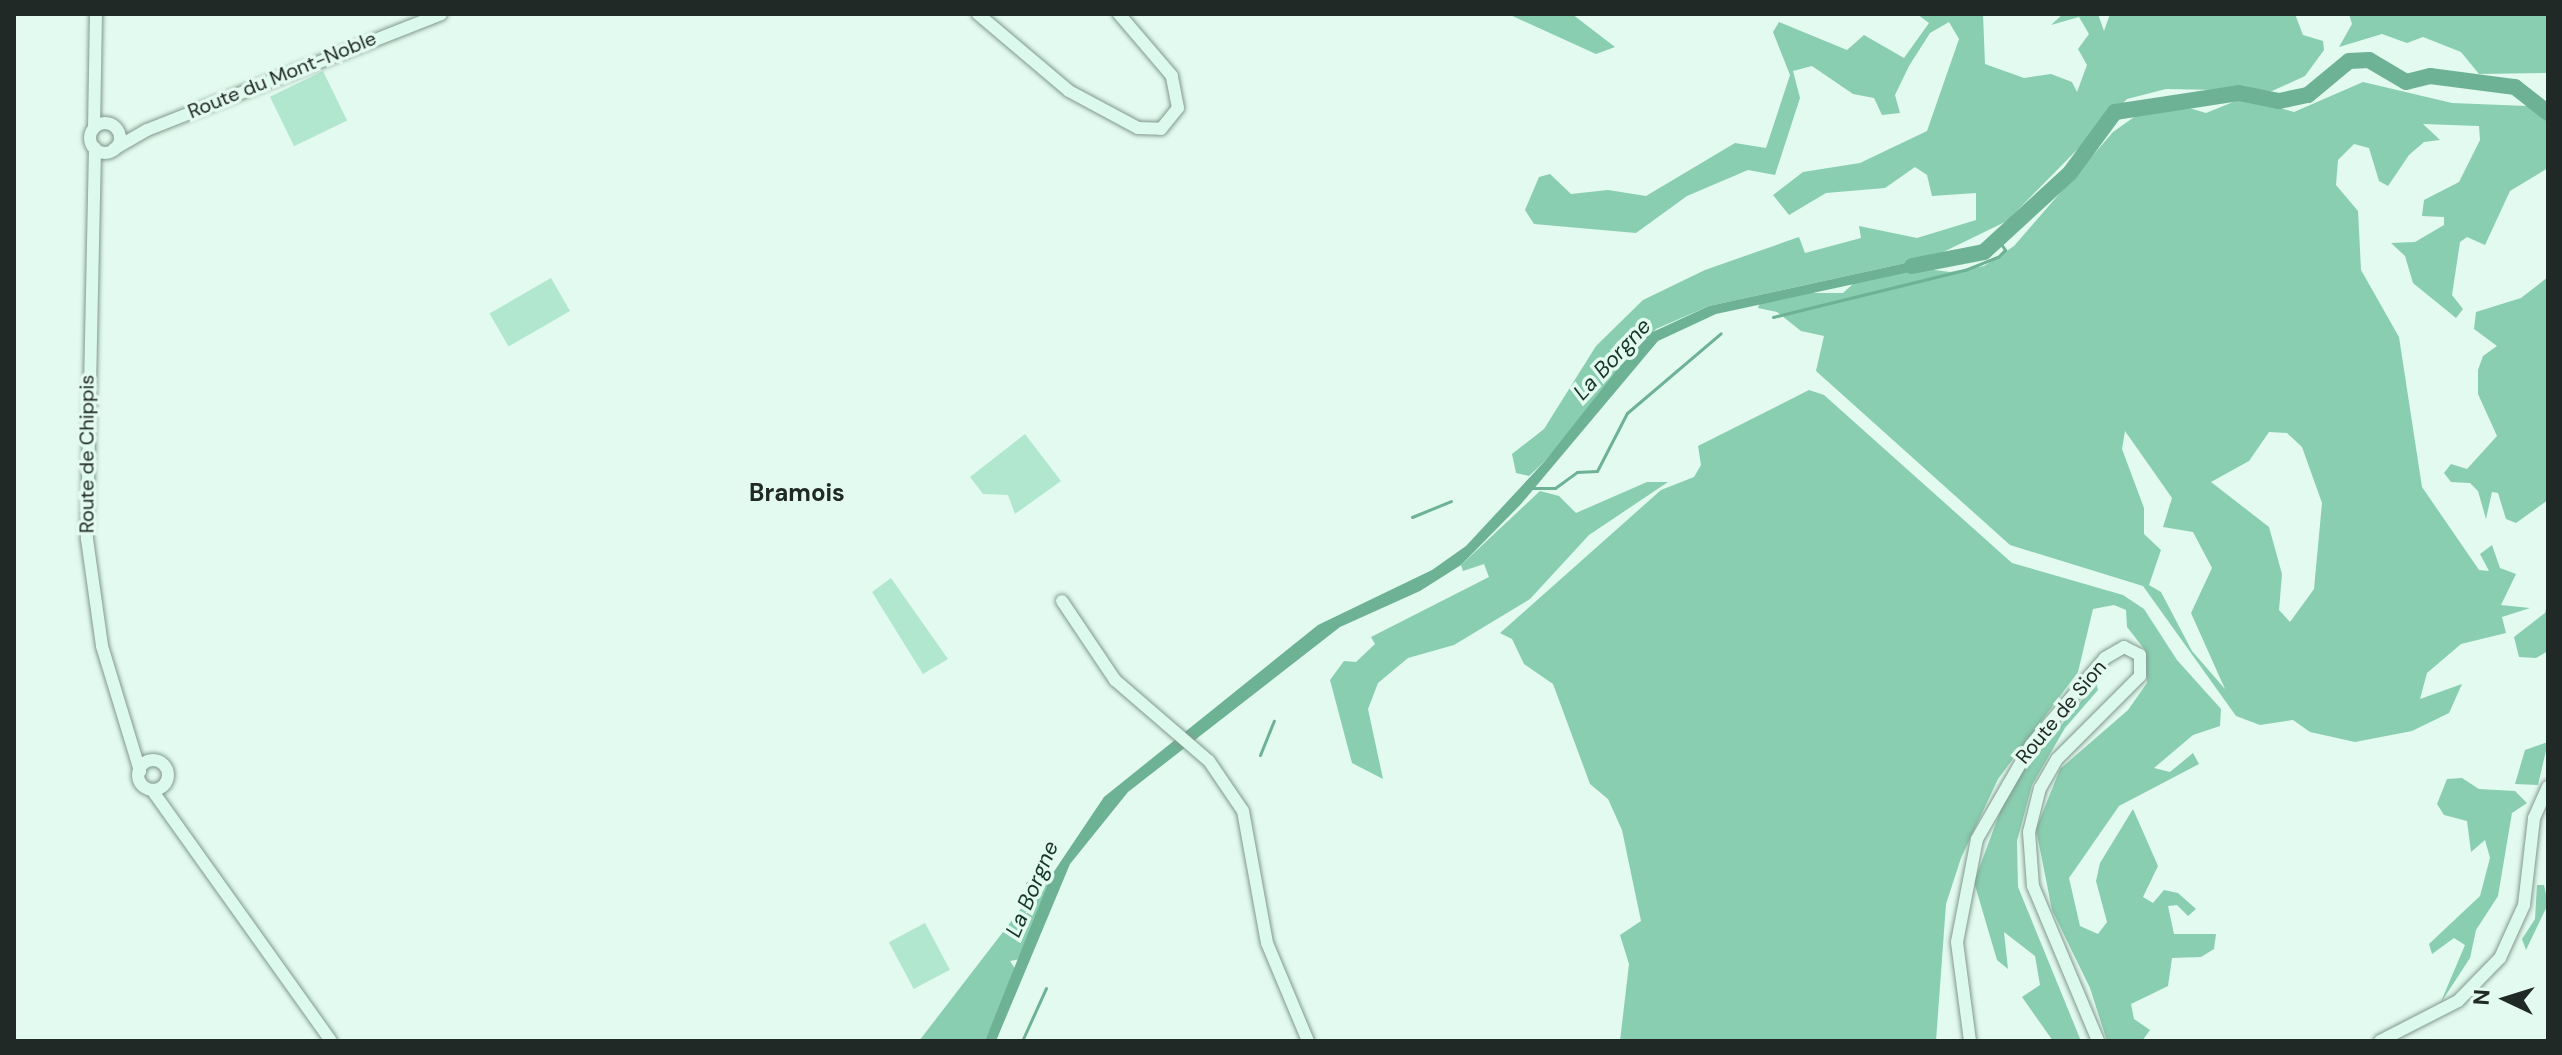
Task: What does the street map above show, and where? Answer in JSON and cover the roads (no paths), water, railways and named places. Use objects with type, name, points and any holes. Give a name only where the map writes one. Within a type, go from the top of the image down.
[{"type":"street","points":[[94,128],[98,98],[96,14]]},
{"type":"street","name":"Route du Mont-Noble","points":[[112,150],[147,130],[421,16],[441,14]]},
{"type":"street","points":[[978,14],[1069,91],[1138,128],[1161,129],[1178,108],[1172,76],[1119,14]]},
{"type":"street","points":[[98,98],[114,126]]},
{"type":"street","name":"Route du Mont-Noble","points":[[94,128],[114,126],[147,130]]},
{"type":"street","name":"Route de Chippis","points":[[95,190],[120,139],[114,126]]},
{"type":"street","name":"Route de Chippis","points":[[94,128],[87,539],[98,630],[140,771]]},
{"type":"street","points":[[95,148],[112,150]]},
{"type":"street","points":[[1062,601],[1115,680],[1172,726],[1224,778],[1248,821],[1267,943],[1308,1041]]},
{"type":"street","name":"Route de Sion","points":[[1970,1041],[1957,942],[1977,839],[2031,745],[2105,658],[2124,647],[2140,655],[2140,676],[2057,759],[2040,788],[2029,832],[2033,886],[2098,1041]]},
{"type":"street","name":"Route de Chippis","points":[[123,713],[153,761]]},
{"type":"street","points":[[171,813],[165,785],[166,767],[153,761],[140,771],[141,783],[152,790],[171,813],[329,1041]]},
{"type":"street","points":[[152,790],[165,785]]},
{"type":"street","points":[[2380,1041],[2458,1001],[2500,958],[2524,905],[2534,818],[2548,787]]},
{"type":"waterway","name":"La Borgne","points":[[1912,266],[1984,252],[2070,173],[2115,112],[2239,93],[2279,101],[2308,95],[2349,61],[2369,60],[2406,82],[2430,76],[2515,87],[2548,113]]},
{"type":"waterway","points":[[1773,317],[1965,270],[1998,257],[2005,250],[1998,239]]},
{"type":"waterway","points":[[1532,488],[1555,488],[1577,472],[1597,471],[1627,413],[1721,333]]},
{"type":"waterway","points":[[1412,517],[1451,501]]},
{"type":"waterway","points":[[1260,755],[1274,721]]},
{"type":"waterway","points":[[1022,1041],[1046,988]]},
{"type":"district","name":"Bramois","points":[[797,493]]}]
